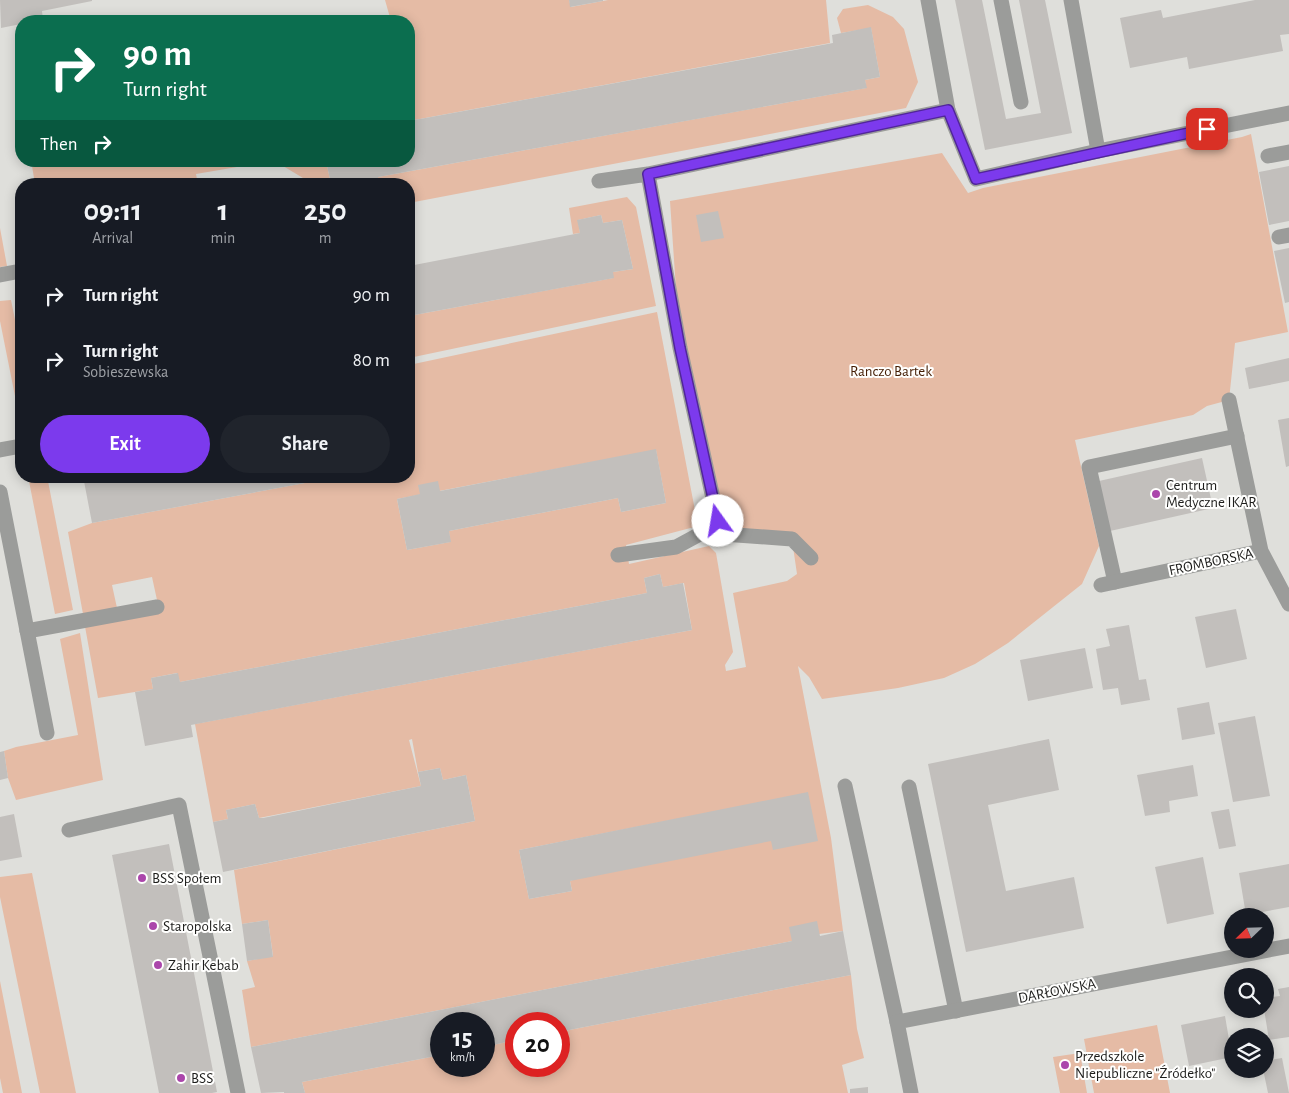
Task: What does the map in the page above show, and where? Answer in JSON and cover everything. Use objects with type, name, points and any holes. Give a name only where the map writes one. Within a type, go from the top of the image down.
[{"type":"street","points":[[928,0],[948,110],[976,179],[1098,151],[1289,112]]},
{"type":"street","points":[[1001,0],[1021,102]]},
{"type":"street","points":[[1071,0],[1098,151]]},
{"type":"street","points":[[598,182],[648,174],[948,110]]},
{"type":"street","points":[[1268,156],[1289,152]]},
{"type":"street","points":[[648,174],[680,348],[718,521],[723,534],[792,539],[810,558]]},
{"type":"street","points":[[0,276],[15,273]]},
{"type":"street","points":[[1229,400],[1261,551]]},
{"type":"street","name":"FROMBORSKA","points":[[1237,436],[1089,467],[1108,584],[1261,551],[1289,604]]},
{"type":"street","points":[[0,450],[15,447]]},
{"type":"street","points":[[0,492],[47,733]]},
{"type":"street","points":[[618,554],[676,547],[700,534],[718,521]]},
{"type":"street","points":[[27,631],[157,607]]},
{"type":"street","points":[[845,786],[911,1093]]},
{"type":"street","points":[[909,788],[956,1011]]},
{"type":"street","points":[[69,830],[179,805],[238,1093]]},
{"type":"street","name":"DARŁOWSKA","points":[[896,1022],[1289,946]]},
{"type":"green space","points":[[385,0],[569,0],[571,7],[608,0],[826,0],[830,43],[415,120],[415,15],[389,15]]},
{"type":"green space","points":[[868,5],[893,17],[904,29],[918,82],[906,108],[415,202],[415,178],[378,178],[866,88],[865,80],[880,77],[871,28],[841,33],[837,18],[843,9]]},
{"type":"green space","name":"Ranczo Bartek","points":[[1251,134],[1288,332],[1235,343],[1229,400],[1207,406],[1193,415],[1075,440],[1099,546],[1082,584],[1008,643],[975,664],[944,678],[898,688],[822,699],[809,677],[798,666],[831,838],[843,931],[819,934],[792,941],[251,1047],[242,990],[255,987],[247,961],[273,956],[268,920],[242,924],[234,870],[475,821],[466,775],[443,780],[440,768],[418,772],[412,739],[409,740],[421,786],[259,818],[255,804],[226,810],[228,819],[213,822],[195,724],[692,630],[684,583],[663,587],[660,574],[644,578],[647,593],[180,682],[177,673],[151,678],[153,689],[98,698],[84,621],[157,600],[152,577],[112,585],[117,608],[83,614],[68,532],[92,523],[305,483],[415,483],[415,364],[657,312],[698,526],[626,545],[629,564],[709,546],[716,553],[733,652],[725,665],[726,671],[746,667],[733,593],[787,581],[797,574],[792,540],[723,534],[680,348],[670,201],[942,153],[968,193],[983,188]],"holes":[[[656,450],[666,503],[621,512],[618,498],[449,531],[450,542],[407,550],[397,499]],[[808,793],[570,881],[572,891],[529,899],[519,850]]]},
{"type":"green space","points":[[32,167],[237,167],[196,174],[197,178],[34,178]]},
{"type":"green space","points":[[285,167],[327,167],[330,178],[303,178]]},
{"type":"green space","points":[[627,197],[636,207],[656,306],[415,357],[415,315],[613,278],[613,272],[633,269],[622,220],[603,223],[601,215],[578,220],[580,233],[573,234],[569,208]]},
{"type":"green space","points":[[0,228],[7,266],[0,267]]},
{"type":"green space","points":[[11,300],[15,320],[15,396],[0,321],[0,301]]},
{"type":"green space","points":[[29,483],[48,483],[73,610],[55,614]]},
{"type":"green space","points":[[80,633],[103,780],[16,800],[8,778],[4,751],[78,735],[60,639]]},
{"type":"green space","points":[[32,873],[76,1093],[40,1093],[0,897],[0,877]]},
{"type":"green space","points":[[851,975],[857,1029],[864,1058],[842,1065],[848,1093],[305,1093],[302,1082],[430,1057],[430,1077],[495,1077],[495,1045],[505,1042],[505,1077],[570,1077],[570,1030]]},
{"type":"green space","points":[[0,981],[22,1093],[3,1093],[0,1078]]},
{"type":"green space","points":[[1157,1025],[1170,1093],[1094,1093],[1084,1039]]},
{"type":"green space","points":[[1080,1053],[1087,1093],[1060,1093],[1053,1057]]},
{"type":"building","points":[[0,0],[92,0],[42,11],[42,15],[15,15],[15,25],[1,28]]},
{"type":"building","points":[[569,0],[603,0],[603,1],[570,7]]},
{"type":"building","points":[[955,0],[982,0],[1006,119],[1041,113],[1019,0],[1045,0],[1072,133],[985,150]]},
{"type":"building","points":[[1255,0],[1289,0],[1289,34],[1280,35],[1283,51],[1189,69],[1187,57],[1130,68],[1120,18],[1161,10],[1163,18]]},
{"type":"building","points":[[871,27],[880,77],[865,80],[867,88],[378,178],[330,178],[327,167],[415,167],[415,120],[833,43],[832,35]]},
{"type":"building","points":[[1289,166],[1289,221],[1269,225],[1259,172]]},
{"type":"building","points":[[718,211],[724,238],[701,242],[696,215]]},
{"type":"building","points":[[601,215],[603,223],[622,220],[633,269],[613,272],[614,278],[415,315],[415,265],[580,233],[577,220]]},
{"type":"building","points":[[1289,248],[1289,302],[1285,303],[1274,251]]},
{"type":"building","points":[[1289,358],[1289,381],[1249,389],[1245,368]]},
{"type":"building","points":[[1289,418],[1289,466],[1286,467],[1278,420]]},
{"type":"building","points":[[656,449],[666,503],[621,512],[618,498],[449,531],[451,542],[407,550],[397,499],[420,494],[418,485],[438,481],[440,491]]},
{"type":"building","name":"Centrum Medyczne IKAR","points":[[1202,458],[1213,508],[1110,531],[1099,481]]},
{"type":"building","points":[[84,483],[305,483],[92,523]]},
{"type":"building","points":[[660,574],[663,587],[683,583],[692,630],[191,725],[193,737],[145,746],[135,692],[153,689],[151,678],[178,673],[180,682],[647,593],[644,578]]},
{"type":"building","points":[[1236,609],[1247,659],[1206,668],[1195,617]]},
{"type":"building","points":[[1129,625],[1139,680],[1146,679],[1150,700],[1121,705],[1118,688],[1103,690],[1096,649],[1110,646],[1106,629]]},
{"type":"building","points":[[1085,648],[1093,688],[1028,701],[1020,660]]},
{"type":"building","points":[[1209,702],[1215,734],[1182,740],[1177,708]]},
{"type":"building","points":[[1255,716],[1270,796],[1233,802],[1218,723]]},
{"type":"building","points":[[1049,739],[1059,790],[988,805],[1006,891],[1074,877],[1084,928],[966,952],[928,764]]},
{"type":"building","points":[[4,751],[8,778],[0,780],[0,752]]},
{"type":"building","points":[[1193,765],[1198,796],[1169,801],[1170,812],[1145,816],[1137,775]]},
{"type":"building","points":[[440,768],[443,780],[466,775],[475,821],[223,872],[213,822],[228,819],[226,810],[255,804],[259,818],[263,818],[421,786],[418,772]]},
{"type":"building","points":[[808,792],[818,841],[773,850],[771,841],[570,881],[572,891],[529,899],[519,850]]},
{"type":"building","points":[[1229,809],[1236,846],[1219,849],[1211,812]]},
{"type":"building","points":[[14,814],[22,857],[0,861],[0,817]]},
{"type":"building","points":[[169,844],[217,1092],[212,1093],[159,1093],[112,855]]},
{"type":"building","points":[[1203,857],[1214,914],[1167,924],[1155,867]]},
{"type":"building","points":[[1289,864],[1289,907],[1274,910],[1274,908],[1245,908],[1239,873]]},
{"type":"building","points":[[268,920],[273,957],[247,961],[242,924]]},
{"type":"building","points":[[817,921],[820,936],[843,931],[851,975],[570,1030],[570,1012],[505,1012],[505,1042],[495,1045],[495,1012],[430,1012],[430,1057],[302,1082],[305,1093],[261,1093],[251,1047],[792,941],[789,927]]},
{"type":"building","points":[[1289,987],[1289,1037],[1274,1039],[1274,1028],[1267,1028],[1265,1018],[1274,1018],[1274,997],[1280,996],[1278,989]]},
{"type":"building","points":[[1224,1016],[1227,1028],[1224,1028],[1224,1059],[1189,1066],[1181,1025]]},
{"type":"building","points":[[1282,1058],[1289,1093],[1268,1093],[1265,1078],[1274,1078],[1274,1059]]},
{"type":"building","points":[[868,1087],[868,1093],[850,1093],[850,1089]]},
{"type":"place","name":"Centrum Medyczne IKAR","points":[[1156,494]]},
{"type":"place","name":"BSS Społem","points":[[142,878]]},
{"type":"place","name":"Staropolska","points":[[153,926]]},
{"type":"place","name":"Zahir Kebab","points":[[158,965]]},
{"type":"place","name":"Przedszkole Niepubliczne \"Źródełko\"","points":[[1065,1065]]},
{"type":"place","name":"BSS","points":[[181,1078]]},
{"type":"route","points":[[718,521],[680,348],[648,174],[948,110],[976,179],[1098,151],[1207,129]]}]
